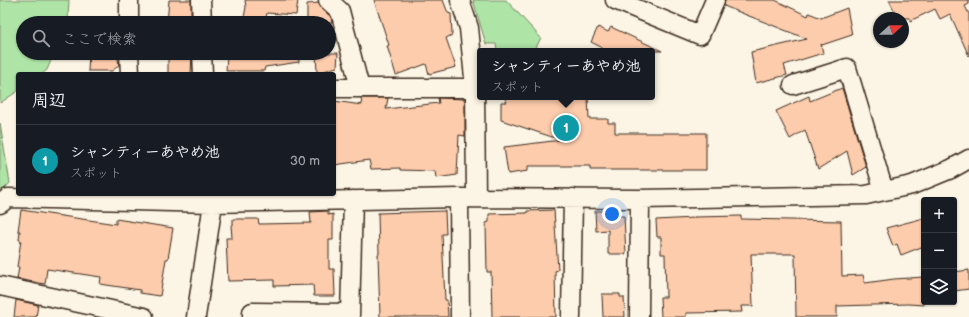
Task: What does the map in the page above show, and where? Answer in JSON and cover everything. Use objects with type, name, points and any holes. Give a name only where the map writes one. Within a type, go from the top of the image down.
[{"type":"street","points":[[129,0],[129,16]]},
{"type":"street","points":[[201,0],[202,16]]},
{"type":"street","points":[[328,0],[340,11],[360,88]]},
{"type":"street","points":[[460,0],[469,28],[475,88],[460,317]]},
{"type":"street","points":[[615,0],[700,35],[714,0]]},
{"type":"street","points":[[129,60],[130,72]]},
{"type":"street","points":[[202,60],[203,72]]},
{"type":"street","points":[[793,85],[847,68],[884,191]]},
{"type":"street","points":[[336,88],[475,88]]},
{"type":"street","points":[[0,204],[8,198],[213,203],[467,198],[640,199],[866,195],[912,185],[951,169],[969,159]]},
{"type":"street","points":[[571,317],[573,198]]},
{"type":"street","points":[[639,317],[640,199]]},
{"type":"street","points":[[252,317],[252,312],[350,315],[353,200]]},
{"type":"street","points":[[196,317],[213,203]]},
{"type":"street","points":[[0,286],[144,317]]},
{"type":"green space","points":[[0,0],[69,0],[68,16],[16,16],[16,60],[51,60],[47,70],[44,72],[16,72],[16,92],[0,103]]},
{"type":"green space","points":[[473,0],[506,0],[541,38],[536,48],[497,48],[496,44],[486,44]]},
{"type":"green space","points":[[0,123],[10,183],[0,193]]},
{"type":"building","points":[[169,0],[191,0],[191,16],[168,16]]},
{"type":"building","points":[[245,0],[298,0],[296,15],[267,13],[266,16],[244,16],[246,7]]},
{"type":"building","points":[[374,0],[443,0],[448,13],[451,14],[452,35],[446,38],[456,67],[429,74],[426,64],[396,75],[387,46],[389,45]]},
{"type":"building","points":[[725,0],[775,0],[808,16],[809,13],[821,18],[847,8],[852,35],[822,45],[821,44],[823,53],[784,65],[787,75],[756,83],[751,52],[807,39],[724,6]]},
{"type":"building","points":[[889,0],[969,0],[969,4],[965,6],[969,14],[969,56],[950,14],[940,19],[935,9],[910,21],[909,12],[895,12]]},
{"type":"building","points":[[318,3],[330,16],[307,16],[307,4]]},
{"type":"building","points":[[598,27],[608,32],[611,27],[662,51],[655,51],[655,48],[600,48],[591,42]]},
{"type":"building","points":[[336,53],[338,53],[337,67],[317,72],[316,60],[336,60]]},
{"type":"building","points":[[89,60],[118,60],[119,65],[112,71],[88,71]]},
{"type":"building","points":[[168,60],[192,60],[191,72],[168,72]]},
{"type":"building","points":[[227,60],[299,60],[299,62],[265,67],[264,71],[226,71]]},
{"type":"building","points":[[842,88],[866,167],[853,175],[847,151],[818,169],[805,130],[790,139],[776,111],[809,96],[810,101]]},
{"type":"building","points":[[361,98],[388,98],[386,109],[439,103],[438,98],[465,99],[465,136],[459,135],[457,175],[436,178],[435,171],[400,170],[400,168],[371,169],[369,160],[336,165],[336,101],[362,105]]},
{"type":"building","points":[[506,100],[588,100],[589,119],[608,119],[608,123],[615,123],[615,133],[706,133],[706,170],[590,170],[590,166],[528,166],[528,171],[508,174],[504,147],[561,140],[501,120],[501,102],[507,102]]},
{"type":"building","points":[[21,210],[116,224],[116,219],[173,228],[160,296],[140,293],[140,290],[100,284],[101,277],[47,269],[45,284],[17,279],[19,267],[17,267],[21,240],[19,240],[20,231],[18,231]]},
{"type":"building","points":[[554,210],[558,270],[555,271],[556,317],[492,317],[491,272],[487,272],[486,223],[489,222],[489,214],[527,213],[527,211]]},
{"type":"building","points":[[328,211],[328,215],[333,214],[333,240],[329,240],[329,269],[334,269],[335,296],[314,296],[313,285],[274,286],[274,280],[228,281],[226,238],[232,238],[231,225],[233,225],[233,219],[258,219],[259,224],[311,223],[310,212]]},
{"type":"building","points":[[445,211],[446,234],[442,234],[445,300],[447,300],[448,317],[380,317],[378,213]]},
{"type":"building","points":[[595,211],[613,211],[613,216],[624,216],[626,254],[608,254],[608,230],[596,231]]},
{"type":"building","points":[[741,216],[741,219],[841,221],[842,276],[863,275],[865,283],[921,277],[921,305],[837,306],[837,317],[796,317],[795,254],[751,254],[753,306],[741,306],[742,312],[686,313],[686,317],[661,317],[660,297],[666,297],[665,254],[661,254],[661,237],[657,237],[656,220],[694,217]]},
{"type":"building","points":[[921,219],[921,247],[901,255],[897,244],[893,246],[886,228]]},
{"type":"building","points":[[969,270],[969,289],[957,291],[957,272]]},
{"type":"building","points":[[602,294],[620,294],[620,297],[624,297],[625,317],[603,317]]},
{"type":"building","points":[[16,300],[38,305],[36,317],[14,317]]},
{"type":"place","name":"シャンティーあやめ池","points":[[566,128]]}]
